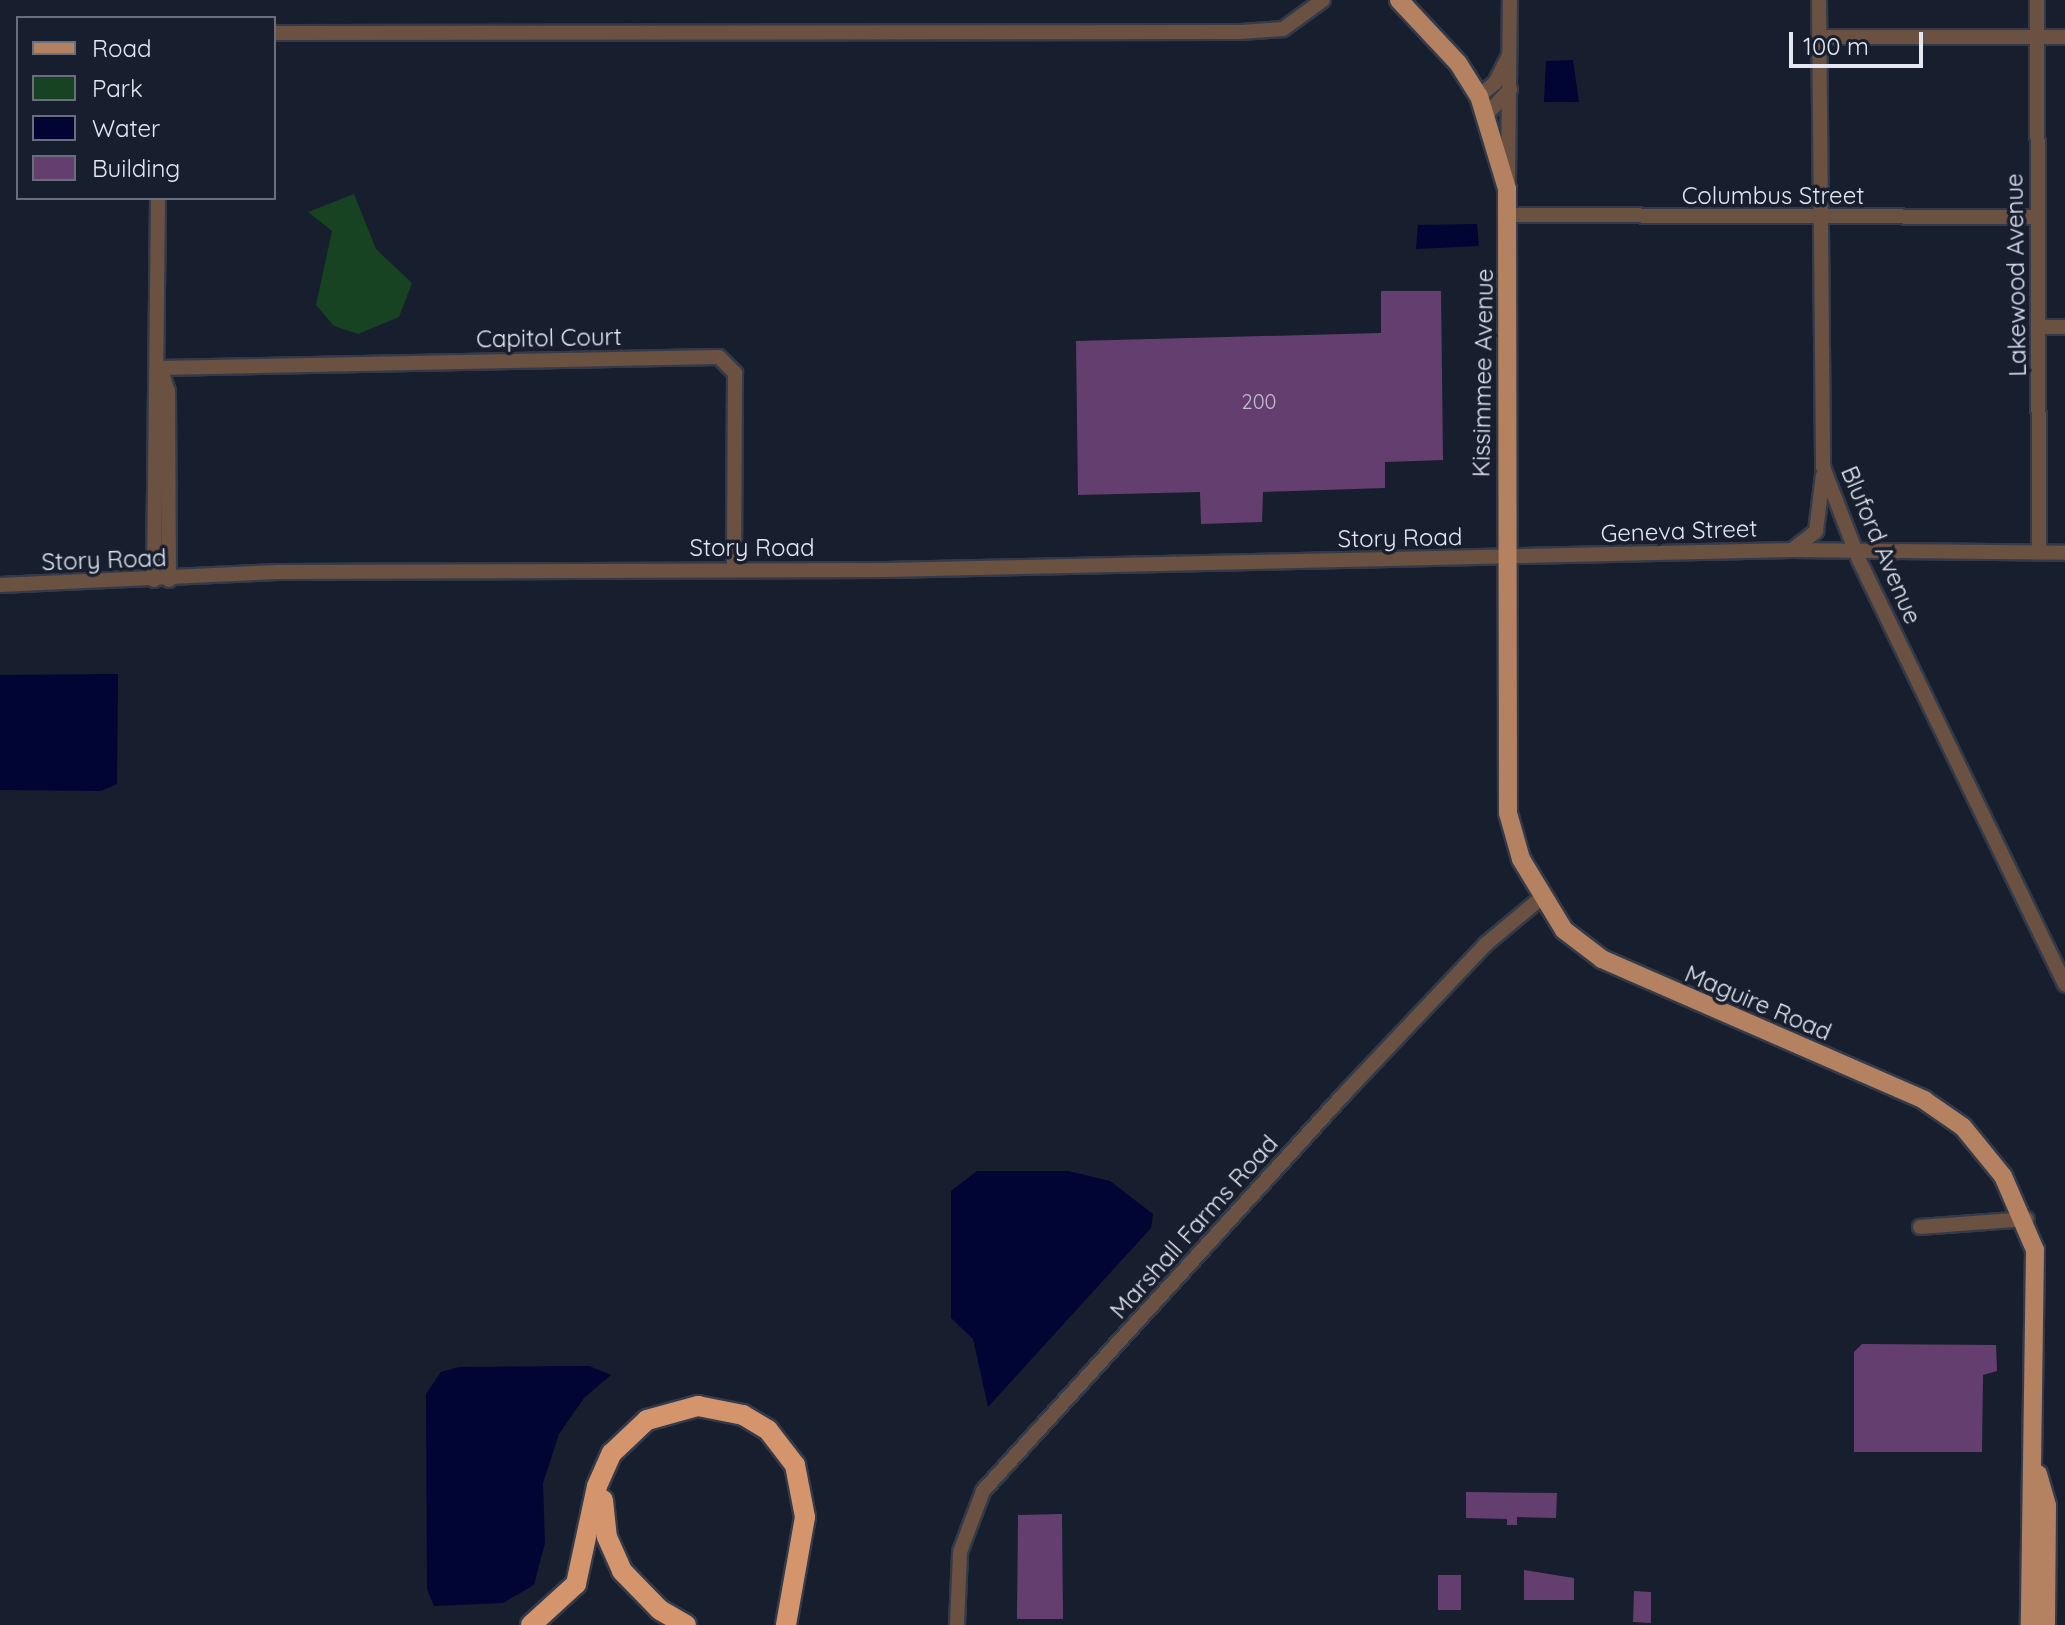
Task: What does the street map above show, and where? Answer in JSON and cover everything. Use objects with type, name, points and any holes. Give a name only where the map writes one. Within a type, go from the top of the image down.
[{"type":"highway","points":[[531,1625],[576,1584],[597,1486],[612,1453],[647,1420],[698,1406],[743,1415],[768,1430],[795,1465],[805,1517],[786,1625]]},
{"type":"highway","points":[[686,1625],[660,1610],[622,1571],[607,1537],[603,1501],[610,1473],[634,1439],[661,1422],[703,1414],[756,1432],[789,1473],[798,1515],[777,1625]]},
{"type":"main road","points":[[1399,0],[1458,63],[1479,96]]},
{"type":"main road","name":"Kissimmee Avenue","points":[[1479,96],[1487,114],[1507,189],[1509,215],[1505,558]]},
{"type":"main road","name":"Maguire Road","points":[[1505,558],[1508,813],[1540,899],[1564,930],[1640,980],[1943,1112],[1981,1146],[2027,1219],[2035,1250],[2035,1464],[2030,1625]]},
{"type":"main road","name":"Maguire Road","points":[[2035,1464],[2047,1506],[2046,1625]]},
{"type":"street","points":[[276,33],[1241,32],[1283,29],[1323,0]]},
{"type":"street","name":"Kissimmee Avenue","points":[[1507,189],[1512,82],[1510,0]]},
{"type":"street","name":"Bluford Avenue","points":[[1819,0],[1822,37],[1823,467],[1855,549],[2065,985]]},
{"type":"street","name":"Bluford Avenue","points":[[1822,37],[1826,0]]},
{"type":"street","name":"Lakewood Avenue","points":[[2037,0],[2039,550]]},
{"type":"street","points":[[1822,37],[2065,37]]},
{"type":"street","name":"Kissimmee Avenue","points":[[1479,96],[1506,68],[1510,47]]},
{"type":"street","points":[[1487,114],[1506,99],[1512,82]]},
{"type":"street","points":[[158,200],[160,368],[168,391],[161,580]]},
{"type":"street","name":"Columbus Street","points":[[1509,215],[1822,220],[2037,217]]},
{"type":"street","points":[[2040,327],[2065,327]]},
{"type":"street","name":"Capitol Court","points":[[160,368],[719,357],[735,373],[734,570]]},
{"type":"street","points":[[1792,550],[1816,531],[1823,467]]},
{"type":"street","name":"Geneva Street","points":[[1505,558],[1855,549],[2039,550],[2065,553]]},
{"type":"street","name":"Story Road","points":[[0,585],[161,580],[278,572],[357,577],[1505,558]]},
{"type":"street","name":"Marshall Farms Road","points":[[957,1625],[960,1552],[983,1491],[1346,1092],[1486,944],[1540,899]]},
{"type":"street","points":[[1920,1227],[2027,1219]]},
{"type":"green space","points":[[354,194],[376,249],[412,283],[399,317],[358,334],[334,326],[316,305],[332,231],[308,212]]},
{"type":"water","points":[[1573,60],[1579,102],[1544,102],[1546,61]]},
{"type":"water","points":[[1477,224],[1479,246],[1416,249],[1418,225]]},
{"type":"water","points":[[118,674],[117,784],[101,791],[0,790],[0,675]]},
{"type":"water","points":[[977,1171],[1068,1171],[1110,1181],[1153,1214],[1151,1228],[988,1407],[973,1339],[951,1318],[951,1191]]},
{"type":"water","points":[[589,1366],[611,1375],[584,1398],[559,1434],[543,1483],[545,1543],[534,1585],[503,1603],[434,1606],[427,1589],[426,1394],[441,1372],[459,1367]]},
{"type":"building","points":[[1381,291],[1441,291],[1443,460],[1385,462],[1385,488],[1263,492],[1262,522],[1201,524],[1200,492],[1078,495],[1076,341],[1381,333]]},
{"type":"building","points":[[1862,1344],[1996,1345],[1997,1371],[1983,1375],[1982,1452],[1854,1452],[1854,1352]]},
{"type":"building","points":[[1466,1492],[1557,1493],[1556,1518],[1517,1517],[1517,1525],[1507,1525],[1507,1519],[1466,1518]]},
{"type":"building","points":[[1062,1514],[1063,1619],[1017,1619],[1018,1515]]},
{"type":"building","points":[[1524,1570],[1574,1578],[1574,1600],[1524,1600]]},
{"type":"building","points":[[1438,1575],[1461,1575],[1461,1610],[1438,1610]]},
{"type":"building","points":[[1634,1591],[1651,1592],[1651,1623],[1633,1622]]}]
